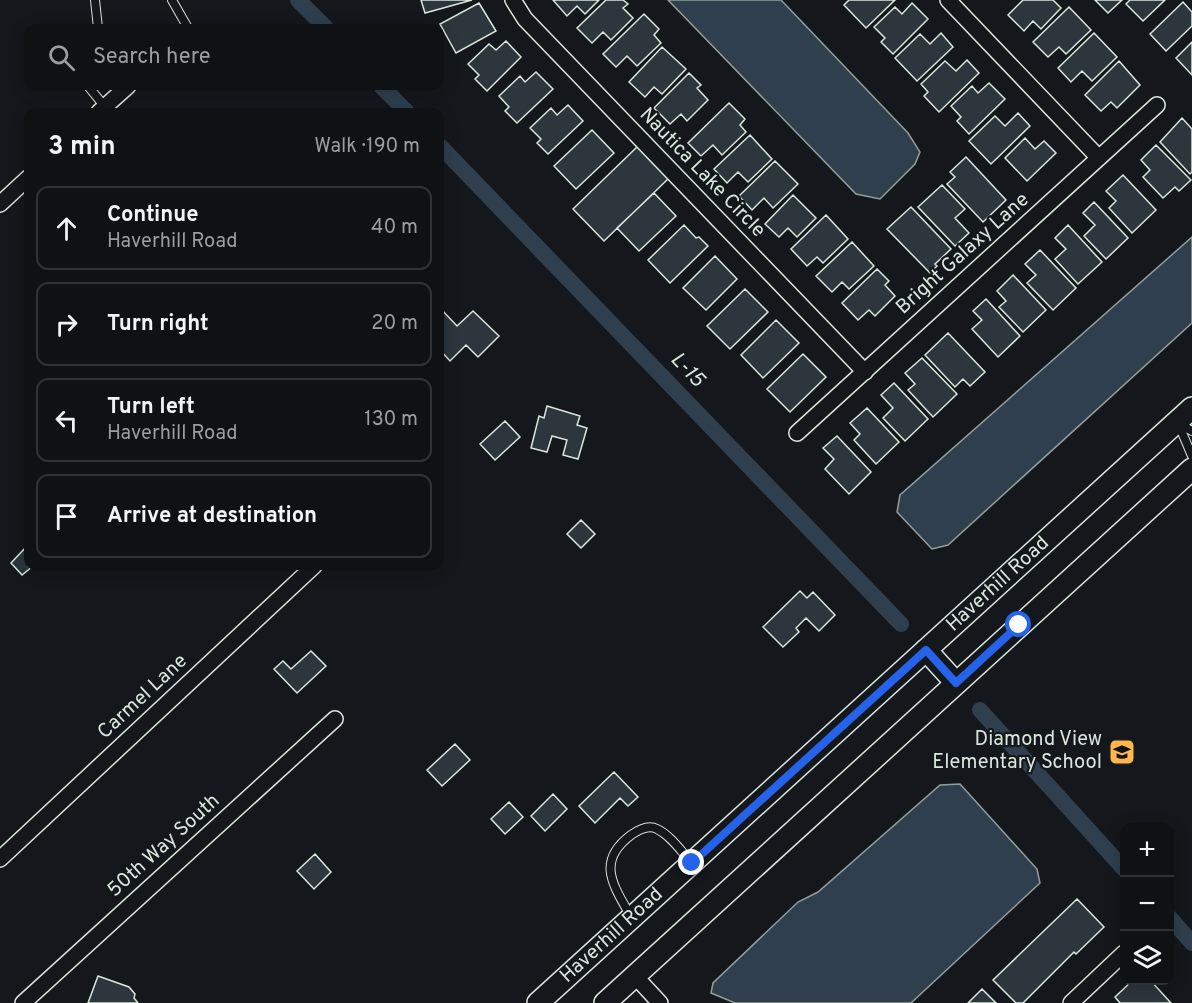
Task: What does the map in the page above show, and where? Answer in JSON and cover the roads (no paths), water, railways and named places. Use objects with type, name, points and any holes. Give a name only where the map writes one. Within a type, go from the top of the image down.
[{"type":"street","name":"Nautica Lake Circle","points":[[513,0],[525,19],[864,372]]},
{"type":"street","points":[[948,0],[1099,158]]},
{"type":"street","points":[[104,108],[124,90]]},
{"type":"street","name":"Bright Galaxy Lane","points":[[797,433],[1157,105]]},
{"type":"street","points":[[0,204],[24,182]]},
{"type":"street","name":"Haverhill Road","points":[[538,1003],[926,650],[1187,421]]},
{"type":"street","points":[[615,1000],[635,976],[1192,469]]},
{"type":"street","name":"Carmel Lane","points":[[0,859],[310,570]]},
{"type":"street","points":[[926,650],[956,683]]},
{"type":"street","name":"50th Way South","points":[[23,1003],[334,719]]},
{"type":"street","points":[[1073,1003],[1120,958]]},
{"type":"street","points":[[635,976],[660,1003]]},
{"type":"lane","points":[[95,0],[98,24]]},
{"type":"lane","points":[[172,0],[186,24]]},
{"type":"lane","points":[[90,90],[101,108]]},
{"type":"lane","points":[[1187,421],[1192,456]]},
{"type":"lane","points":[[632,918],[609,873],[611,857],[624,840],[639,829],[651,827],[658,829],[692,863]]},
{"type":"water","points":[[668,0],[781,0],[908,133],[920,152],[915,164],[880,199],[856,194]]},
{"type":"water","points":[[1192,237],[1192,323],[948,545],[932,549],[897,512],[900,495]]},
{"type":"water","points":[[960,784],[1037,869],[1040,883],[911,1003],[735,1003],[711,993],[713,983],[798,902],[818,892],[940,785]]},
{"type":"waterway","name":"L-15","points":[[298,0],[322,24]]},
{"type":"waterway","name":"L-15","points":[[385,90],[403,108]]},
{"type":"waterway","name":"L-15","points":[[444,150],[901,624]]},
{"type":"waterway","name":"L-15","points":[[980,710],[1120,865]]},
{"type":"waterway","name":"L-15","points":[[1174,923],[1192,943]]},
{"type":"place","name":"Diamond View Elementary School","points":[[1122,752]]}]
